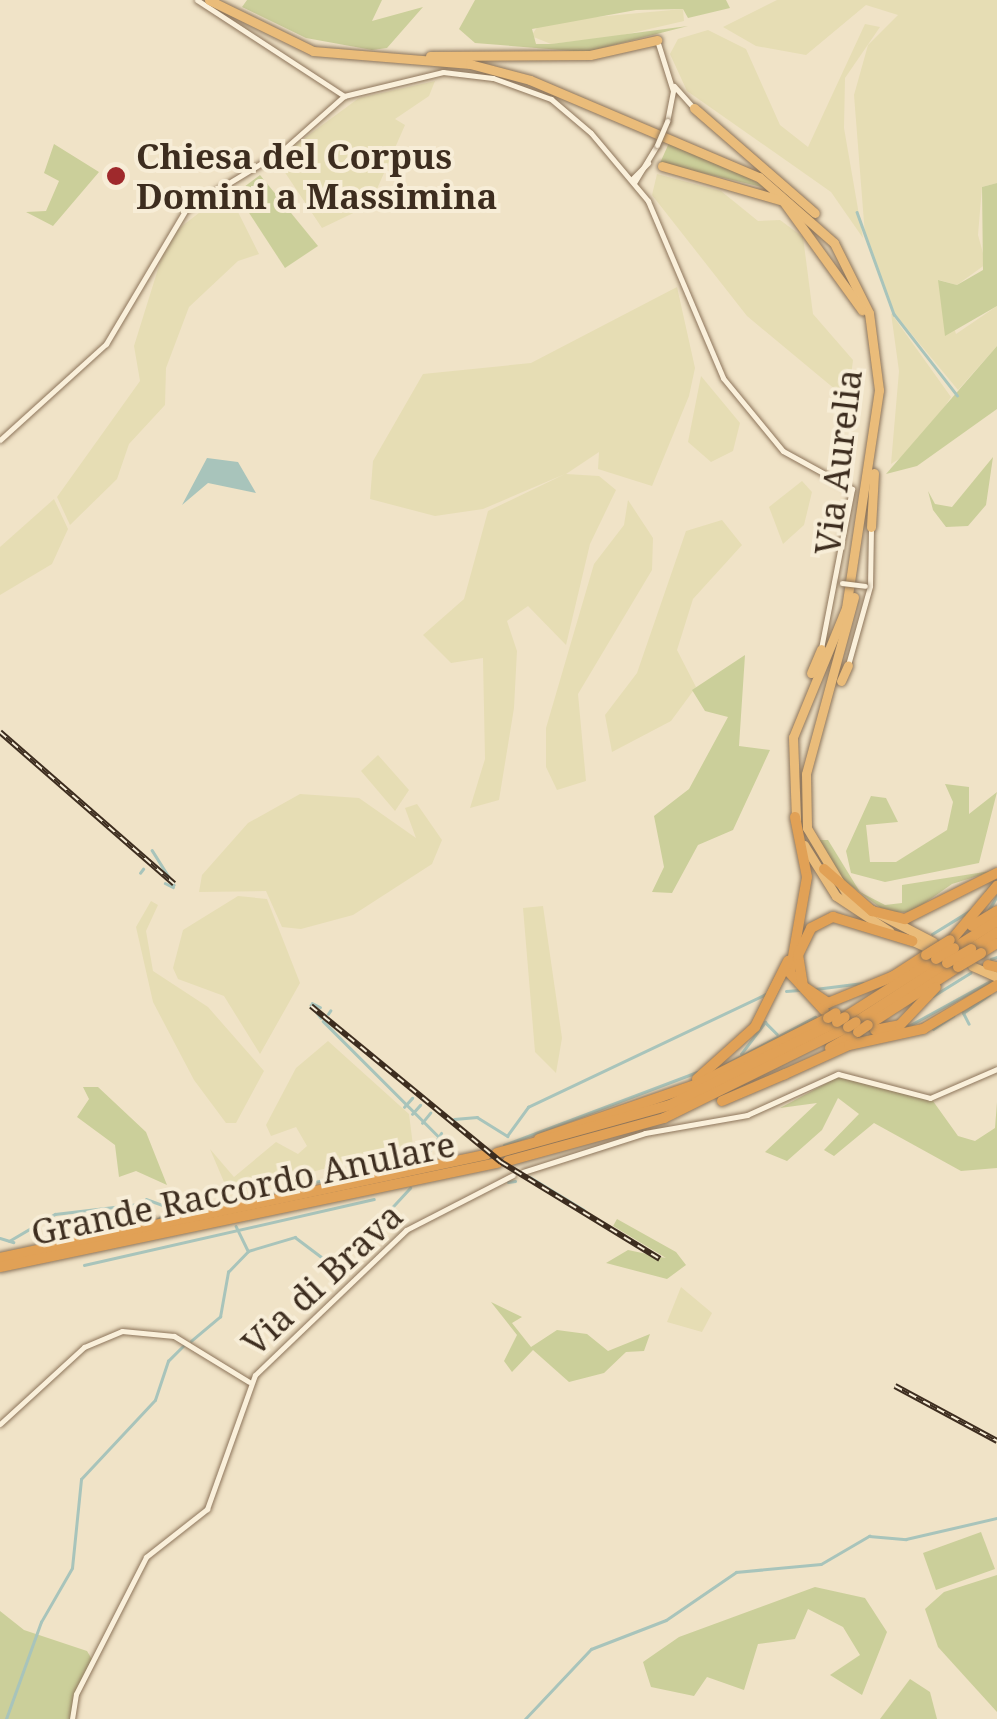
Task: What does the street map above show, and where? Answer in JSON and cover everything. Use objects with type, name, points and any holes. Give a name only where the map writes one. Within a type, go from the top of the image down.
[{"type":"highway","name":"Via Aurelia","points":[[209,0],[314,51],[509,73],[759,177],[834,243],[861,291],[878,355],[847,604],[804,700],[790,752],[796,817],[834,893],[940,958]]},
{"type":"highway","name":"Via Aurelia","points":[[220,0],[312,44],[430,56],[541,78],[760,170],[815,213],[856,268],[879,330],[885,390],[874,474],[828,706],[804,801],[824,869],[868,912],[940,958]]},
{"type":"highway","points":[[430,56],[583,56],[657,40]]},
{"type":"highway","points":[[694,108],[815,213]]},
{"type":"highway","points":[[662,166],[758,190],[799,214],[859,302],[878,355]]},
{"type":"highway","points":[[871,527],[874,474]]},
{"type":"highway","points":[[804,700],[821,649]]},
{"type":"highway","points":[[828,706],[848,665]]},
{"type":"highway","points":[[652,1102],[738,1048],[790,955],[807,880],[796,817]]},
{"type":"highway","points":[[824,869],[865,906],[899,919],[933,912],[997,873]]},
{"type":"highway","points":[[981,956],[997,886]]},
{"type":"highway","points":[[981,956],[997,910]]},
{"type":"highway","points":[[797,984],[803,941],[827,918],[912,940]]},
{"type":"highway","points":[[981,956],[997,921]]},
{"type":"highway","points":[[981,956],[997,932]]},
{"type":"highway","points":[[790,955],[797,984],[809,997],[847,1022]]},
{"type":"highway","points":[[809,997],[842,1002],[940,958],[981,956]]},
{"type":"highway","points":[[498,1157],[652,1102],[847,1022],[940,958],[981,956]]},
{"type":"highway","name":"Grande Raccordo Anulare","points":[[0,1267],[664,1118],[847,1022],[940,958]]},
{"type":"highway","points":[[783,1075],[847,1022],[894,976]]},
{"type":"highway","points":[[664,1118],[783,1075],[849,1046],[923,1029],[997,986]]},
{"type":"highway","name":"Grande Raccordo Anulare","points":[[0,1258],[498,1157],[670,1105],[847,1022]]},
{"type":"street","points":[[197,0],[344,96]]},
{"type":"street","points":[[648,201],[645,176],[670,112],[670,79],[657,40]]},
{"type":"street","points":[[0,440],[106,344],[180,214],[283,150],[344,96],[473,73],[554,100],[648,201]]},
{"type":"street","points":[[670,79],[694,108]]},
{"type":"street","points":[[670,112],[694,108]]},
{"type":"street","points":[[633,182],[652,156]]},
{"type":"street","points":[[633,182],[662,166],[652,156]]},
{"type":"street","points":[[622,170],[638,171]]},
{"type":"street","name":"Via Aurelia","points":[[648,201],[723,378],[783,451],[838,473],[854,494],[840,583],[821,649]]},
{"type":"street","name":"Via Aurelia","points":[[848,665],[867,586],[871,527]]},
{"type":"street","points":[[840,583],[867,586]]},
{"type":"street","points":[[523,1172],[645,1132],[747,1115],[838,1074],[934,1098],[997,1069]]},
{"type":"street","name":"Via di Brava","points":[[72,1719],[76,1694],[146,1557],[208,1506],[250,1382],[401,1234],[513,1174]]},
{"type":"street","points":[[0,1424],[98,1338],[148,1329],[182,1340],[250,1382]]},
{"type":"shaded area","points":[[777,0],[997,0],[997,183],[982,187],[978,235],[986,264],[957,285],[939,280],[956,334],[997,306],[997,346],[958,390],[895,314],[865,235],[854,95],[868,45],[898,15],[866,5],[806,55],[756,46],[723,27]]},
{"type":"shaded area","points":[[683,9],[684,21],[619,36],[551,44],[531,36],[541,22]]},
{"type":"shaded area","points":[[865,24],[880,27],[845,78],[844,128],[863,238],[831,192],[687,91],[670,54],[678,39],[708,30],[746,49],[780,125],[808,147]]},
{"type":"shaded area","points":[[435,81],[429,96],[395,119],[405,125],[370,205],[322,228],[276,159],[359,98]]},
{"type":"shaded area","points":[[657,174],[721,191],[758,221],[780,220],[803,237],[813,314],[853,360],[848,400],[747,316],[652,195]]},
{"type":"shaded area","points":[[213,202],[234,204],[259,254],[238,261],[189,307],[166,368],[165,405],[129,444],[117,479],[70,525],[57,497],[140,381],[134,346],[168,237]]},
{"type":"shaded area","points":[[677,287],[695,368],[689,396],[652,486],[598,469],[599,452],[566,474],[599,476],[616,490],[590,544],[566,645],[528,606],[507,621],[517,651],[514,708],[499,800],[470,808],[485,759],[483,658],[451,663],[423,635],[464,599],[488,511],[565,474],[483,509],[435,516],[370,499],[373,461],[423,374],[531,363]]},
{"type":"shaded area","points":[[891,313],[951,397],[919,446],[891,464],[899,371]]},
{"type":"shaded area","points":[[701,376],[740,423],[733,451],[711,462],[688,442]]},
{"type":"shaded area","points":[[802,481],[812,492],[804,525],[783,544],[769,507]]},
{"type":"shaded area","points":[[54,499],[68,529],[52,564],[0,595],[0,547]]},
{"type":"shaded area","points":[[628,500],[653,538],[652,570],[578,694],[586,781],[557,790],[546,767],[546,728],[594,564],[624,525]]},
{"type":"shaded area","points":[[722,520],[742,545],[693,599],[677,650],[696,687],[671,721],[612,752],[605,715],[637,673],[686,531]]},
{"type":"shaded area","points":[[378,755],[409,790],[395,811],[361,771]]},
{"type":"shaded area","points":[[300,794],[359,798],[416,838],[405,808],[417,804],[442,840],[432,864],[353,915],[301,929],[282,927],[266,891],[199,892],[202,875],[248,823]]},
{"type":"shaded area","points":[[238,896],[267,899],[300,983],[260,1054],[224,996],[178,979],[173,968],[183,930]]},
{"type":"shaded area","points":[[151,901],[158,905],[146,931],[153,971],[208,1007],[264,1071],[236,1123],[226,1123],[194,1080],[153,1002],[136,927]]},
{"type":"shaded area","points":[[543,906],[562,1038],[556,1073],[535,1052],[523,908]]},
{"type":"shaded area","points":[[328,1041],[409,1114],[413,1146],[245,1189],[224,1182],[210,1149],[234,1177],[276,1142],[298,1154],[307,1146],[296,1127],[271,1136],[266,1125],[296,1068]]},
{"type":"shaded area","points":[[681,1287],[712,1313],[702,1332],[667,1322]]},
{"type":"green space","points":[[247,0],[382,0],[372,21],[423,7],[387,48],[372,50],[306,38],[242,7]]},
{"type":"green space","points":[[475,0],[726,0],[730,8],[688,18],[683,9],[636,10],[532,29],[536,44],[551,44],[688,26],[586,52],[475,43],[459,29]]},
{"type":"green space","points":[[669,143],[739,172],[766,188],[660,163]]},
{"type":"green space","points":[[54,144],[99,172],[53,226],[26,212],[46,211],[59,181],[44,173]]},
{"type":"green space","points":[[260,175],[318,246],[285,268],[236,193]]},
{"type":"green space","points":[[997,183],[997,306],[945,336],[938,280],[957,285],[983,270],[982,187]]},
{"type":"green space","points":[[997,346],[997,409],[917,466],[886,474]]},
{"type":"green space","points":[[993,457],[986,505],[968,526],[946,527],[933,510],[928,491],[935,504],[952,507]]},
{"type":"green space","points":[[745,655],[739,746],[770,750],[733,830],[698,845],[672,893],[652,892],[664,867],[654,816],[689,789],[728,717],[705,711],[692,690]]},
{"type":"green space","points":[[945,784],[969,787],[969,814],[997,792],[979,863],[885,882],[851,873],[846,851],[871,796],[886,798],[898,822],[866,825],[870,862],[896,862],[947,830],[953,802]]},
{"type":"green space","points":[[819,840],[828,840],[860,892],[885,905],[902,903],[902,885],[997,870],[952,884],[912,912],[886,912],[838,876]]},
{"type":"green space","points":[[838,1077],[933,1101],[958,1136],[975,1141],[995,1128],[997,1102],[997,1168],[961,1171],[874,1123],[834,1156],[824,1150],[859,1114],[838,1098],[822,1130],[787,1161],[765,1152],[817,1103],[780,1108]]},
{"type":"green space","points":[[83,1087],[98,1087],[146,1132],[167,1185],[136,1171],[119,1177],[115,1145],[77,1117],[89,1099]]},
{"type":"green space","points":[[617,1219],[676,1252],[686,1265],[667,1279],[606,1263],[628,1250],[666,1258],[613,1226]]},
{"type":"green space","points":[[491,1302],[522,1317],[512,1323],[531,1347],[557,1330],[587,1334],[608,1351],[650,1334],[644,1351],[626,1352],[604,1373],[569,1382],[533,1350],[512,1372],[504,1361],[517,1335]]},
{"type":"green space","points":[[981,1532],[995,1569],[936,1590],[923,1553]]},
{"type":"green space","points":[[997,1575],[997,1712],[938,1647],[925,1609],[944,1592]]},
{"type":"green space","points":[[815,1587],[865,1598],[887,1632],[862,1695],[830,1675],[860,1655],[843,1627],[808,1609],[795,1639],[758,1644],[744,1690],[707,1677],[694,1696],[651,1687],[643,1662],[679,1637]]},
{"type":"green space","points":[[0,1611],[24,1630],[87,1651],[93,1661],[70,1719],[0,1719]]},
{"type":"green space","points":[[910,1679],[930,1692],[937,1719],[880,1719]]},
{"type":"water","points":[[207,458],[238,462],[256,493],[208,483],[182,505]]},
{"type":"waterway","points":[[857,212],[894,314],[957,395]]},
{"type":"waterway","points":[[152,850],[174,885]]},
{"type":"waterway","points":[[140,873],[143,869]]},
{"type":"waterway","points":[[986,892],[996,879]]},
{"type":"waterway","points":[[165,883],[173,887]]},
{"type":"waterway","points":[[988,911],[997,896]]},
{"type":"waterway","points":[[932,934],[971,910]]},
{"type":"waterway","points":[[991,959],[997,957]]},
{"type":"waterway","points":[[933,996],[970,973]]},
{"type":"waterway","points":[[903,1029],[989,982]]},
{"type":"waterway","points":[[815,989],[863,983]]},
{"type":"waterway","points":[[786,991],[802,990]]},
{"type":"waterway","points":[[454,1119],[477,1117],[507,1136],[528,1107],[766,994]]},
{"type":"waterway","points":[[963,1013],[989,995]]},
{"type":"waterway","points":[[312,1003],[320,1007]]},
{"type":"waterway","points":[[311,1005],[321,1018]]},
{"type":"waterway","points":[[963,1012],[969,1024]]},
{"type":"waterway","points":[[933,1029],[953,1016]]},
{"type":"waterway","points":[[724,1065],[815,1017]]},
{"type":"waterway","points":[[323,1021],[438,1136]]},
{"type":"waterway","points":[[741,1054],[765,1022],[777,1034]]},
{"type":"waterway","points":[[504,1145],[697,1072]]},
{"type":"waterway","points":[[404,1107],[412,1098]]},
{"type":"waterway","points":[[412,1114],[420,1105]]},
{"type":"waterway","points":[[422,1123],[430,1113]]},
{"type":"waterway","points":[[423,1161],[441,1133]]},
{"type":"waterway","points":[[146,1199],[177,1210],[423,1160]]},
{"type":"waterway","points":[[530,1177],[584,1210]]},
{"type":"waterway","points":[[508,1182],[515,1181]]},
{"type":"waterway","points":[[222,1187],[232,1203]]},
{"type":"waterway","points":[[191,1341],[220,1317],[228,1272],[248,1251],[295,1237],[336,1268],[410,1188]]},
{"type":"waterway","points":[[84,1265],[374,1199]]},
{"type":"waterway","points":[[9,1241],[55,1214],[149,1203]]},
{"type":"waterway","points":[[158,1219],[169,1211]]},
{"type":"waterway","points":[[236,1226],[248,1251]]},
{"type":"waterway","points":[[0,1238],[13,1242]]},
{"type":"waterway","points":[[6,1719],[41,1622],[72,1568],[81,1479],[155,1400],[168,1361],[183,1346]]},
{"type":"waterway","points":[[525,1719],[591,1649],[666,1620],[736,1572],[821,1564],[869,1536],[906,1539],[997,1518]]},
{"type":"railway","points":[[0,732],[174,884]]},
{"type":"railway","points":[[311,1006],[501,1162],[660,1259]]},
{"type":"railway","points":[[895,1386],[997,1441]]},
{"type":"place","name":"Chiesa del Corpus Domini a Massimina","points":[[116,176]]}]
